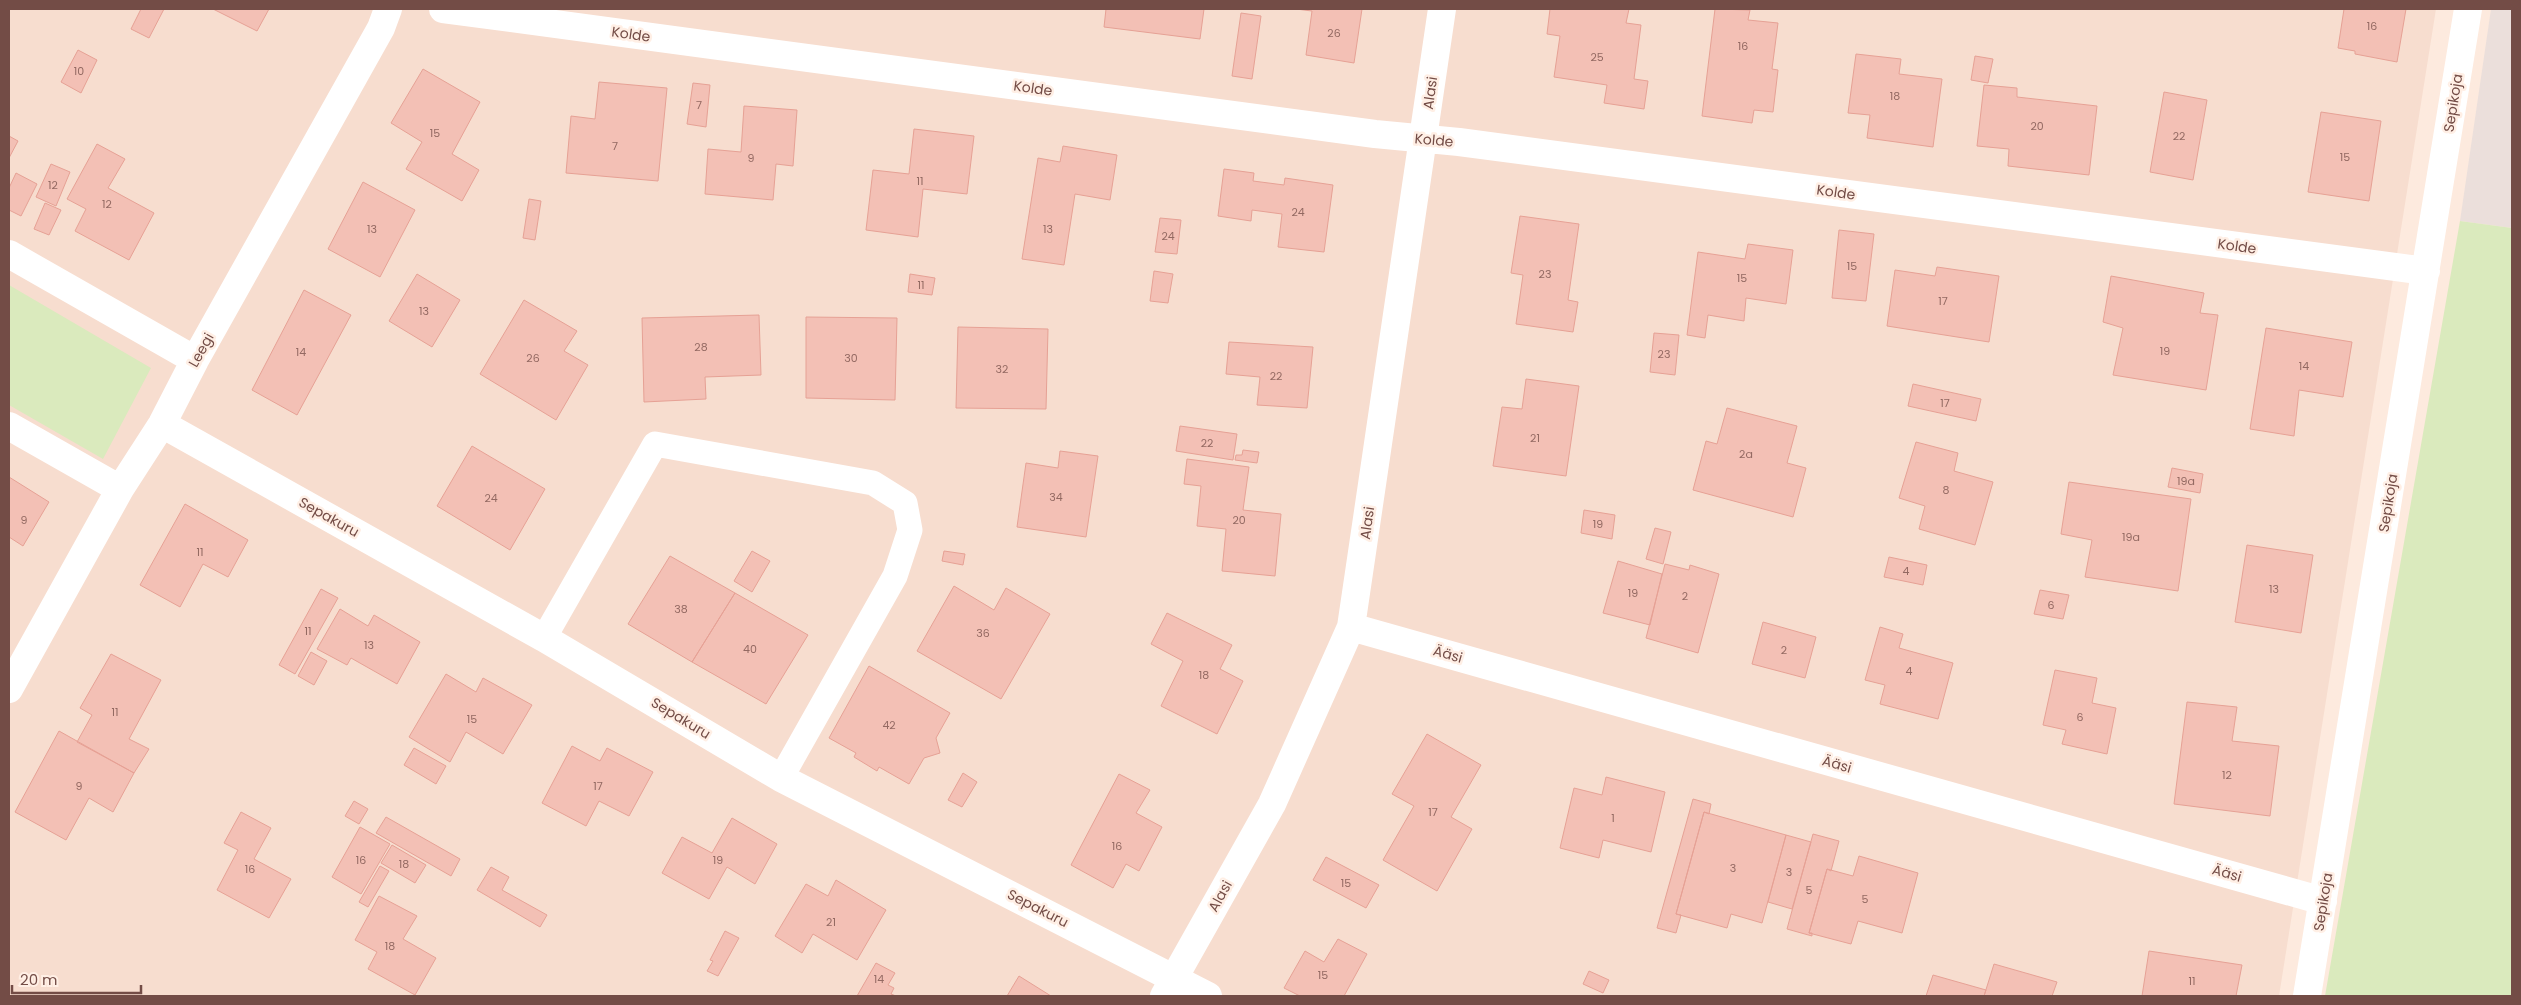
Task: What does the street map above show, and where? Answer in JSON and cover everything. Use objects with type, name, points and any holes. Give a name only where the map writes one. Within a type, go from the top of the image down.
[{"type":"street","name":"Leegi","points":[[9,690],[120,489],[162,424],[195,360],[381,28],[388,9]]},
{"type":"street","name":"Kolde","points":[[443,9],[1365,133],[1423,139],[2426,271]]},
{"type":"street","name":"Alasi","points":[[1169,987],[1272,804],[1351,627],[1442,9]]},
{"type":"street","name":"Sepikoja","points":[[2308,996],[2468,9]]},
{"type":"street","points":[[9,254],[195,360]]},
{"type":"street","name":"Sepakuru","points":[[162,424],[544,638],[781,778],[1169,987],[1208,996]]},
{"type":"street","points":[[9,426],[120,489]]},
{"type":"street","name":"Ääsi","points":[[1351,627],[2323,900]]},
{"type":"lane","points":[[544,638],[655,444],[873,483],[905,503],[910,530],[895,576],[781,778]]},
{"type":"shaded area","points":[[9,9],[2436,9],[2279,996],[9,996]]},
{"type":"shaded area","points":[[2491,9],[2512,9],[2512,228],[2460,221]]},
{"type":"green space","points":[[2460,221],[2512,228],[2512,996],[2325,996]]},
{"type":"green space","points":[[9,285],[151,368],[103,459],[9,405]]},
{"type":"building","points":[[141,9],[164,9],[149,38],[131,29]]},
{"type":"building","points":[[213,9],[269,9],[257,31]]},
{"type":"building","points":[[1106,9],[1204,9],[1200,39],[1104,27]]},
{"type":"building","points":[[1296,9],[1362,9],[1354,63],[1306,55],[1312,11]]},
{"type":"building","points":[[1550,9],[1629,9],[1626,23],[1641,25],[1634,79],[1648,81],[1644,109],[1604,103],[1607,85],[1554,77],[1560,36],[1547,34]]},
{"type":"building","points":[[1715,9],[1750,10],[1748,20],[1778,23],[1772,69],[1778,70],[1773,112],[1754,110],[1752,123],[1702,116]]},
{"type":"building","points":[[2344,9],[2406,9],[2397,62],[2355,54],[2355,51],[2338,48]]},
{"type":"building","points":[[1241,13],[1261,16],[1252,79],[1232,76]]},
{"type":"building","points":[[78,50],[97,60],[81,93],[61,82]]},
{"type":"building","points":[[1856,54],[1901,59],[1899,74],[1942,79],[1933,147],[1867,138],[1870,115],[1848,113]]},
{"type":"building","points":[[1975,56],[1993,59],[1988,83],[1971,80]]},
{"type":"building","points":[[423,69],[480,102],[452,154],[479,170],[462,201],[406,169],[422,142],[391,123]]},
{"type":"building","points":[[599,82],[667,88],[658,181],[566,173],[571,116],[595,119]]},
{"type":"building","points":[[693,83],[710,85],[706,127],[687,124]]},
{"type":"building","points":[[1984,85],[2017,88],[2017,97],[2097,106],[2089,175],[2008,166],[2009,149],[1977,146]]},
{"type":"building","points":[[2164,92],[2207,100],[2193,180],[2150,172]]},
{"type":"building","points":[[744,106],[797,110],[793,166],[776,164],[773,200],[705,194],[708,149],[741,152]]},
{"type":"building","points":[[2321,112],[2381,121],[2369,201],[2308,192]]},
{"type":"building","points":[[914,129],[974,136],[967,194],[923,189],[918,237],[866,230],[873,170],[909,174]]},
{"type":"building","points":[[9,136],[18,141],[9,158]]},
{"type":"building","points":[[97,144],[125,159],[108,188],[154,213],[129,260],[75,231],[86,209],[67,199]]},
{"type":"building","points":[[1063,146],[1117,155],[1110,200],[1075,194],[1064,265],[1022,259],[1038,158],[1060,162]]},
{"type":"building","points":[[51,164],[70,172],[56,206],[36,197]]},
{"type":"building","points":[[1224,169],[1254,173],[1253,181],[1284,185],[1285,178],[1333,185],[1324,252],[1278,247],[1282,214],[1252,210],[1251,221],[1218,216]]},
{"type":"building","points":[[16,173],[37,184],[21,216],[9,210],[9,188]]},
{"type":"building","points":[[363,182],[415,210],[380,277],[328,249]]},
{"type":"building","points":[[529,199],[541,201],[535,240],[523,238]]},
{"type":"building","points":[[45,203],[61,210],[49,235],[34,229]]},
{"type":"building","points":[[1520,216],[1579,224],[1568,300],[1578,302],[1573,332],[1516,324],[1523,275],[1511,273]]},
{"type":"building","points":[[1160,218],[1181,220],[1177,254],[1155,252]]},
{"type":"building","points":[[1839,230],[1874,234],[1866,301],[1832,298]]},
{"type":"building","points":[[1748,244],[1793,250],[1786,304],[1746,298],[1744,321],[1708,315],[1705,338],[1687,335],[1698,252],[1745,259]]},
{"type":"building","points":[[1937,267],[1999,276],[1989,342],[1887,326],[1895,270],[1935,276]]},
{"type":"building","points":[[1154,271],[1173,274],[1168,303],[1150,301]]},
{"type":"building","points":[[417,274],[460,300],[432,347],[389,321]]},
{"type":"building","points":[[910,274],[935,278],[932,295],[908,292]]},
{"type":"building","points":[[2111,276],[2204,293],[2200,313],[2218,315],[2206,390],[2113,375],[2123,328],[2103,322]]},
{"type":"building","points":[[304,290],[351,315],[297,415],[252,390]]},
{"type":"building","points":[[524,300],[577,331],[564,351],[588,365],[556,420],[480,374]]},
{"type":"building","points":[[759,315],[761,375],[705,377],[706,399],[644,402],[642,318]]},
{"type":"building","points":[[806,317],[897,318],[895,400],[806,398]]},
{"type":"building","points":[[958,327],[1048,329],[1046,409],[956,408]]},
{"type":"building","points":[[2266,328],[2352,342],[2343,397],[2299,390],[2294,436],[2250,429]]},
{"type":"building","points":[[1654,333],[1679,335],[1675,375],[1650,372]]},
{"type":"building","points":[[1229,342],[1313,347],[1307,408],[1257,405],[1260,377],[1226,374]]},
{"type":"building","points":[[1526,379],[1579,386],[1566,476],[1493,466],[1502,407],[1522,409]]},
{"type":"building","points":[[1913,384],[1981,399],[1976,421],[1908,406]]},
{"type":"building","points":[[1727,408],[1797,426],[1787,463],[1806,468],[1793,517],[1693,490],[1706,441],[1717,444]]},
{"type":"building","points":[[1180,426],[1237,434],[1233,460],[1176,451]]},
{"type":"building","points":[[1916,442],[1958,453],[1954,471],[1993,482],[1975,545],[1919,529],[1925,506],[1899,498]]},
{"type":"building","points":[[472,446],[545,489],[510,550],[437,506]]},
{"type":"building","points":[[1243,450],[1259,452],[1257,463],[1235,460],[1236,455],[1242,455]]},
{"type":"building","points":[[1060,451],[1098,456],[1086,537],[1017,527],[1026,463],[1058,468]]},
{"type":"building","points":[[1187,459],[1249,467],[1243,510],[1281,514],[1275,576],[1222,571],[1226,529],[1197,526],[1201,486],[1184,484]]},
{"type":"building","points":[[2172,468],[2203,474],[2200,493],[2168,487]]},
{"type":"building","points":[[9,477],[49,502],[23,546],[9,537]]},
{"type":"building","points":[[2069,482],[2191,499],[2178,591],[2085,577],[2092,540],[2061,534]]},
{"type":"building","points":[[185,504],[248,540],[228,577],[203,564],[180,607],[140,585]]},
{"type":"building","points":[[1584,510],[1615,515],[1612,539],[1581,533]]},
{"type":"building","points":[[1655,528],[1671,532],[1663,564],[1646,559]]},
{"type":"building","points":[[2247,545],[2313,555],[2301,633],[2235,622]]},
{"type":"building","points":[[752,551],[770,561],[752,592],[734,581]]},
{"type":"building","points":[[944,551],[965,554],[963,565],[942,561]]},
{"type":"building","points":[[670,556],[735,593],[692,662],[628,624]]},
{"type":"building","points":[[1889,557],[1927,565],[1923,585],[1884,577]]},
{"type":"building","points":[[1618,561],[1662,574],[1650,625],[1603,613]]},
{"type":"building","points":[[1665,564],[1689,570],[1690,565],[1719,574],[1698,653],[1646,638]]},
{"type":"building","points":[[954,586],[994,610],[1006,588],[1050,614],[1001,699],[917,651]]},
{"type":"building","points":[[321,589],[338,598],[295,674],[279,665]]},
{"type":"building","points":[[2040,590],[2069,595],[2063,619],[2034,614]]},
{"type":"building","points":[[735,593],[808,635],[766,704],[692,662]]},
{"type":"building","points":[[340,609],[368,626],[374,615],[420,642],[397,684],[351,658],[347,665],[317,649]]},
{"type":"building","points":[[1167,613],[1232,645],[1220,669],[1243,681],[1217,734],[1161,706],[1183,661],[1151,644]]},
{"type":"building","points":[[1763,622],[1816,637],[1805,678],[1752,664]]},
{"type":"building","points":[[1880,627],[1903,634],[1899,648],[1953,663],[1938,719],[1880,704],[1885,685],[1865,680]]},
{"type":"building","points":[[311,652],[327,661],[314,685],[298,676]]},
{"type":"building","points":[[111,654],[161,680],[129,739],[149,749],[134,773],[77,742],[92,715],[80,708]]},
{"type":"building","points":[[869,666],[950,713],[936,738],[940,753],[924,758],[909,784],[879,767],[877,771],[854,757],[856,753],[829,738]]},
{"type":"building","points":[[2055,670],[2097,678],[2092,703],[2116,708],[2107,754],[2062,744],[2066,730],[2043,725]]},
{"type":"building","points":[[446,674],[476,692],[483,678],[532,705],[503,754],[466,732],[450,762],[409,737]]},
{"type":"building","points":[[2187,702],[2237,707],[2232,741],[2279,746],[2270,816],[2174,804]]},
{"type":"building","points":[[59,731],[134,773],[113,812],[89,798],[66,840],[15,812]]},
{"type":"building","points":[[1427,734],[1481,765],[1451,817],[1472,829],[1437,891],[1383,860],[1414,806],[1392,794]]},
{"type":"building","points":[[572,746],[600,761],[607,748],[653,772],[629,816],[599,801],[586,826],[542,803]]},
{"type":"building","points":[[414,748],[446,766],[436,784],[404,765]]},
{"type":"building","points":[[963,773],[977,782],[962,807],[948,800]]},
{"type":"building","points":[[1119,774],[1150,790],[1136,813],[1162,827],[1139,871],[1126,864],[1113,888],[1071,865]]},
{"type":"building","points":[[1606,777],[1665,792],[1651,852],[1603,840],[1599,858],[1560,848],[1574,788],[1602,795]]},
{"type":"building","points":[[1693,799],[1711,804],[1709,814],[1704,812],[1676,914],[1681,915],[1676,933],[1657,928]]},
{"type":"building","points":[[354,801],[368,809],[359,824],[345,816]]},
{"type":"building","points":[[241,812],[271,828],[254,859],[291,879],[269,918],[217,890],[238,850],[224,843]]},
{"type":"building","points":[[1704,812],[1786,835],[1762,923],[1731,914],[1727,928],[1676,914]]},
{"type":"building","points":[[386,817],[460,859],[451,876],[376,833]]},
{"type":"building","points":[[732,818],[777,844],[755,884],[727,867],[709,899],[662,873],[682,837],[712,853]]},
{"type":"building","points":[[360,827],[390,844],[361,894],[332,877]]},
{"type":"building","points":[[1813,834],[1839,841],[1831,871],[1827,869],[1809,933],[1812,933],[1812,936],[1787,929]]},
{"type":"building","points":[[1786,835],[1811,842],[1792,909],[1768,902]]},
{"type":"building","points":[[392,845],[426,865],[415,883],[381,863]]},
{"type":"building","points":[[1859,856],[1918,873],[1902,933],[1858,921],[1851,944],[1809,933],[1827,869],[1853,876]]},
{"type":"building","points":[[1326,857],[1379,885],[1366,908],[1313,880]]},
{"type":"building","points":[[380,866],[389,871],[368,907],[359,902]]},
{"type":"building","points":[[491,867],[509,877],[502,890],[547,915],[540,927],[477,890]]},
{"type":"building","points":[[836,880],[886,910],[857,960],[813,934],[802,953],[775,936],[806,884],[828,896]]},
{"type":"building","points":[[379,896],[417,916],[403,939],[436,958],[415,995],[368,969],[377,952],[355,940]]},
{"type":"building","points":[[725,931],[739,938],[718,976],[707,971],[713,961],[710,960]]},
{"type":"building","points":[[1338,939],[1367,954],[1344,996],[1300,996],[1284,988],[1305,951],[1324,962]]},
{"type":"building","points":[[2149,951],[2242,965],[2236,996],[2142,996]]},
{"type":"building","points":[[876,963],[895,973],[888,985],[894,988],[891,994],[896,996],[857,996]]},
{"type":"building","points":[[1994,964],[2057,982],[2052,996],[1984,996]]},
{"type":"building","points":[[1589,971],[1609,980],[1603,993],[1583,984]]},
{"type":"building","points":[[1933,975],[1986,990],[1984,996],[1926,996]]},
{"type":"building","points":[[1019,976],[1051,996],[1007,996]]}]
